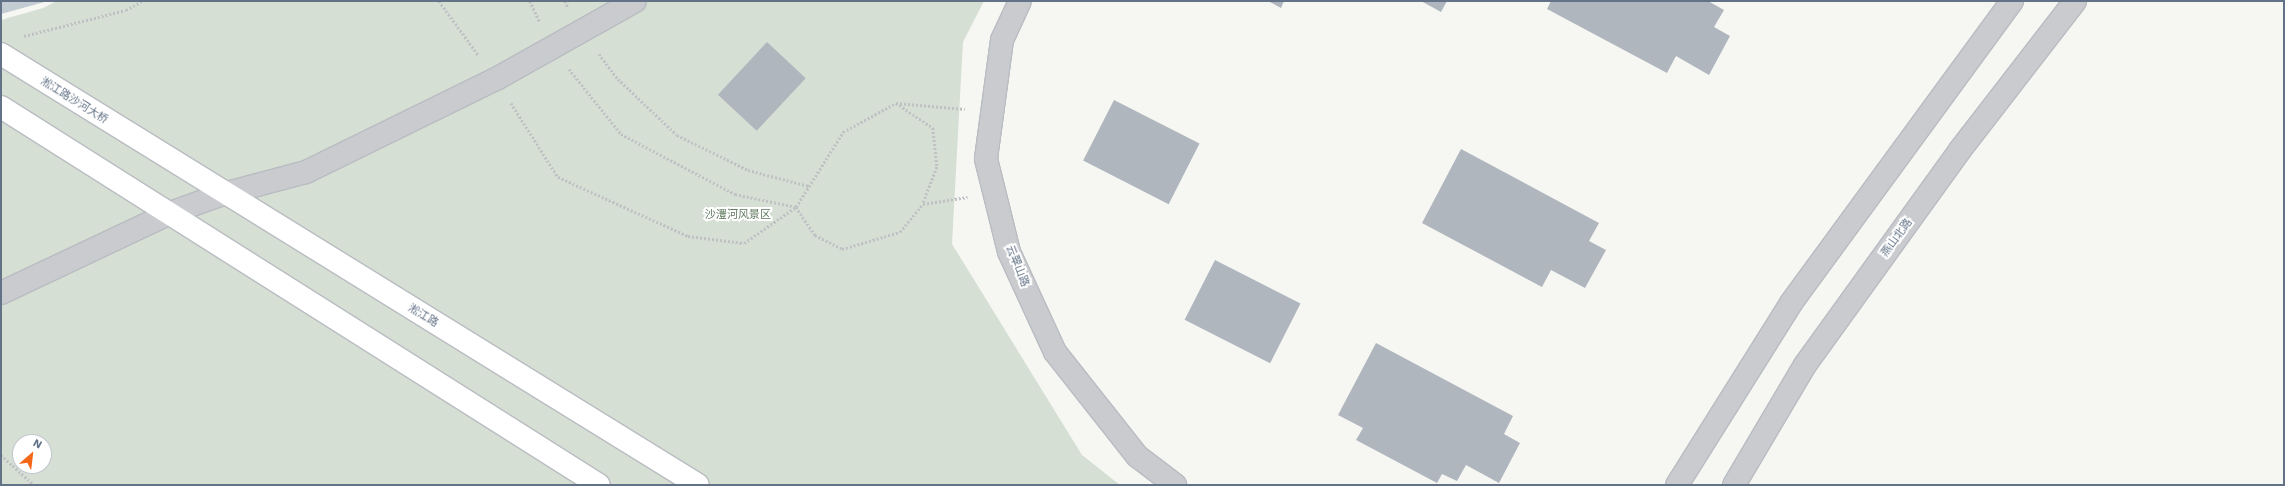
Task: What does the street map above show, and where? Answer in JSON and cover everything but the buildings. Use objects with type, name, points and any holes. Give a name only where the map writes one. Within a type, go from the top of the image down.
[{"type":"main road","name":"淞江路沙河大桥","points":[[1,54],[147,147]]},
{"type":"main road","points":[[1,107],[600,485]]},
{"type":"main road","name":"淞江路","points":[[147,147],[698,485]]},
{"type":"street","points":[[1,293],[170,213],[222,194],[306,172],[496,78],[553,48],[580,31],[635,1]]},
{"type":"street","name":"云翠山路","points":[[1020,1],[1002,40],[986,159],[1009,252],[1055,352],[1137,456],[1175,485]]},
{"type":"street","points":[[1677,485],[1791,303],[2012,1]]},
{"type":"street","name":"燕山北路","points":[[1734,485],[1805,365],[1960,150],[2075,1]]},
{"type":"path","points":[[16,37],[126,10],[142,1]]},
{"type":"path","points":[[438,1],[496,78],[558,177],[629,211],[688,236],[744,243],[796,207],[843,132],[896,103],[993,112]]},
{"type":"path","points":[[530,1],[553,48],[621,134],[735,194],[796,207],[815,235],[842,249],[900,232],[923,204],[937,167],[933,128],[896,103]]},
{"type":"path","points":[[565,1],[580,31],[618,80],[677,135],[748,170],[809,186]]},
{"type":"path","points":[[923,204],[995,193]]},
{"type":"path","points":[[1,455],[34,485]]},
{"type":"green space","name":"沙澧河风景区","points":[[57,1],[984,1],[963,42],[952,244],[1082,455],[1120,485],[1,485],[1,20],[43,8]]},
{"type":"shaded area","points":[[1,1],[48,1],[1,14]]}]
